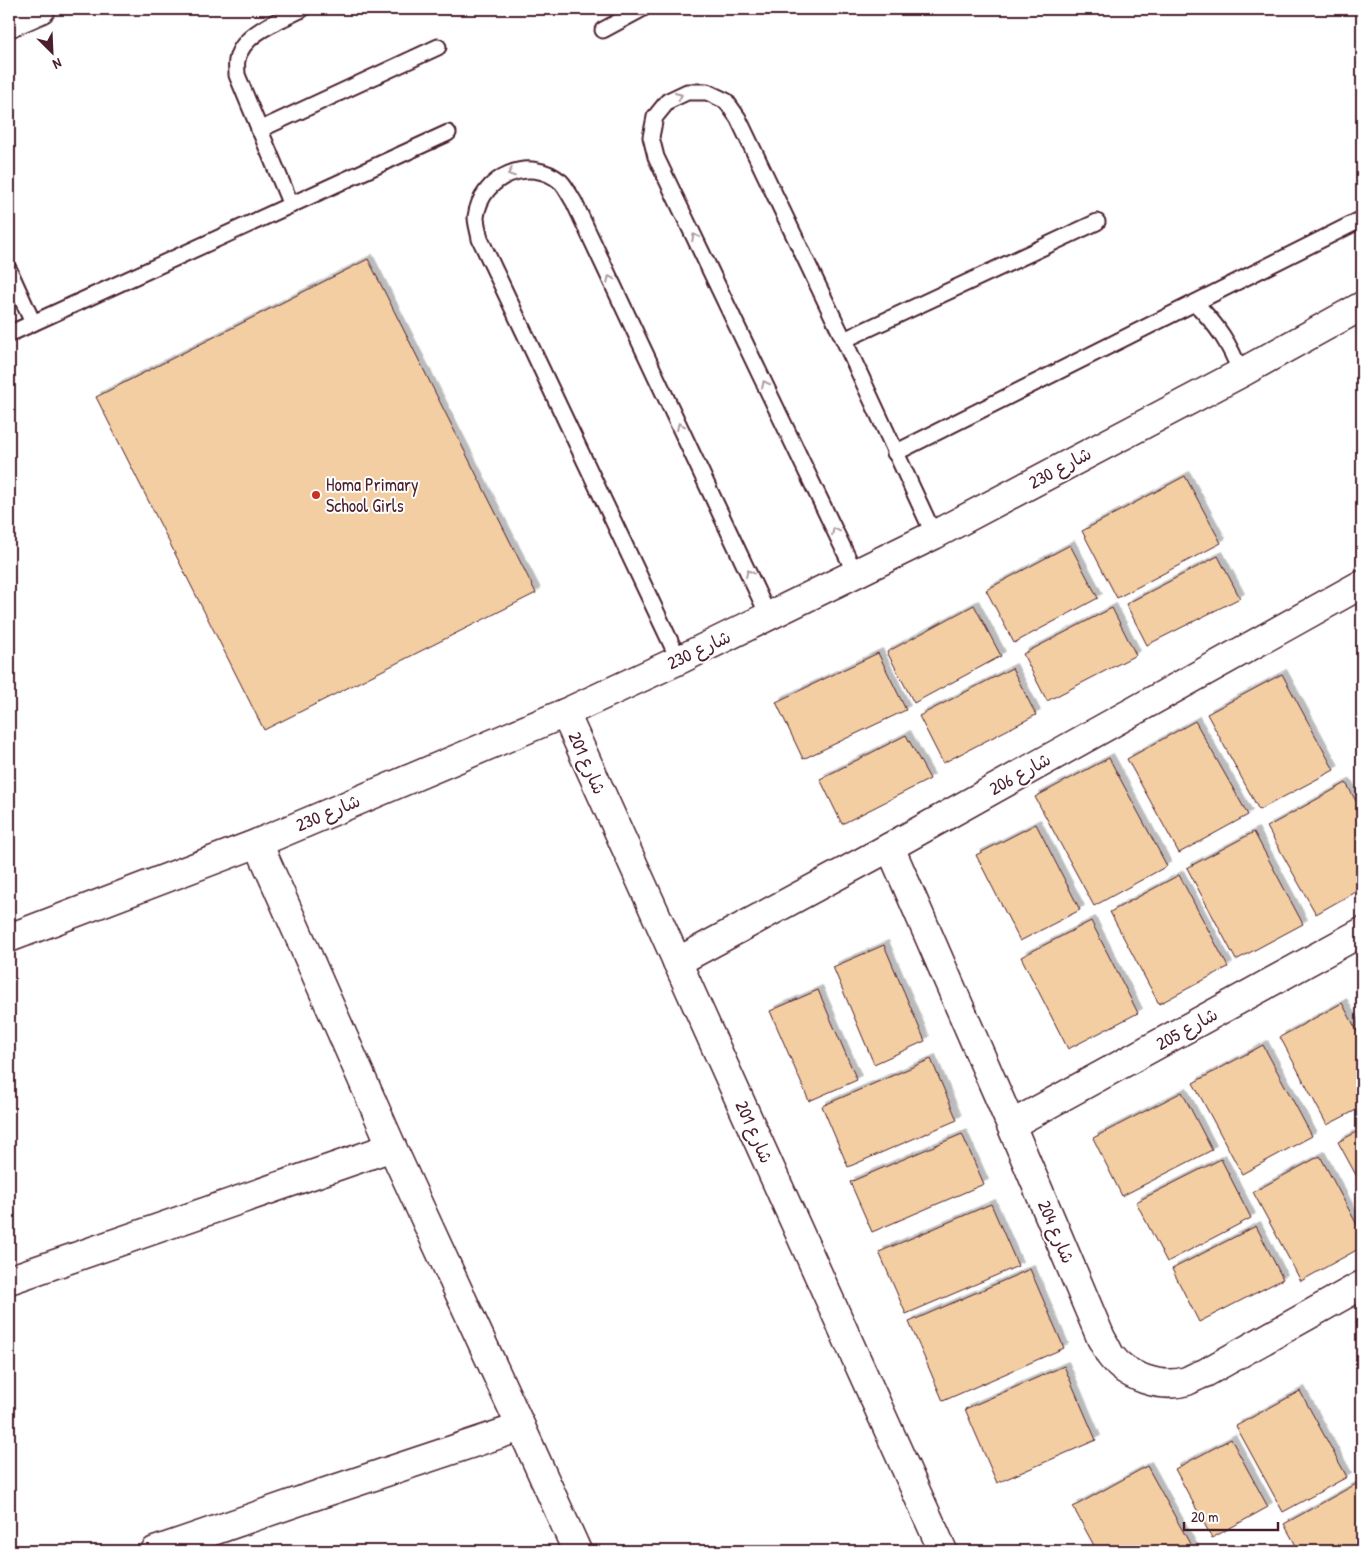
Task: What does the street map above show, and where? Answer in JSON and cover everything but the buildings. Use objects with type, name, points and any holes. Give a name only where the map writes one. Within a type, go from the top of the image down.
[{"type":"street","points":[[9,23],[41,9]]},
{"type":"street","name":"شارع 230","points":[[9,938],[258,843],[565,713],[679,660],[934,535],[1241,373],[1362,306]]},
{"type":"street","name":"شارع 206","points":[[677,962],[1362,584]]},
{"type":"street","name":"شارع 201","points":[[565,713],[943,1551]]},
{"type":"street","points":[[258,843],[392,1148],[577,1551]]},
{"type":"street","name":"شارع 204","points":[[890,846],[1101,1338],[1111,1356],[1126,1370],[1144,1379],[1165,1383],[1185,1381],[1204,1373],[1362,1285]]},
{"type":"street","name":"شارع 205","points":[[1011,1125],[1362,932]]},
{"type":"street","points":[[9,1280],[392,1148]]},
{"type":"street","points":[[155,1551],[521,1427]]},
{"type":"lane","points":[[291,205],[237,76],[237,59],[244,44],[256,33],[302,9]]},
{"type":"lane","points":[[603,30],[642,9]]},
{"type":"lane","points":[[259,130],[438,47]]},
{"type":"lane","points":[[856,574],[656,157],[651,137],[655,117],[668,101],[687,92],[707,92],[726,101],[738,118],[934,535]]},
{"type":"lane","points":[[9,334],[448,133]]},
{"type":"lane","points":[[679,660],[480,240],[476,217],[478,210],[483,195],[498,178],[519,170],[542,172],[562,182],[574,202],[770,617]]},
{"type":"lane","points":[[895,453],[1362,219]]},
{"type":"lane","points":[[844,340],[1096,222]]},
{"type":"lane","points":[[9,270],[33,323]]},
{"type":"lane","points":[[1195,303],[1222,333],[1241,373]]},
{"type":"place","name":"Homa Primary School Girls","points":[[316,495]]}]
